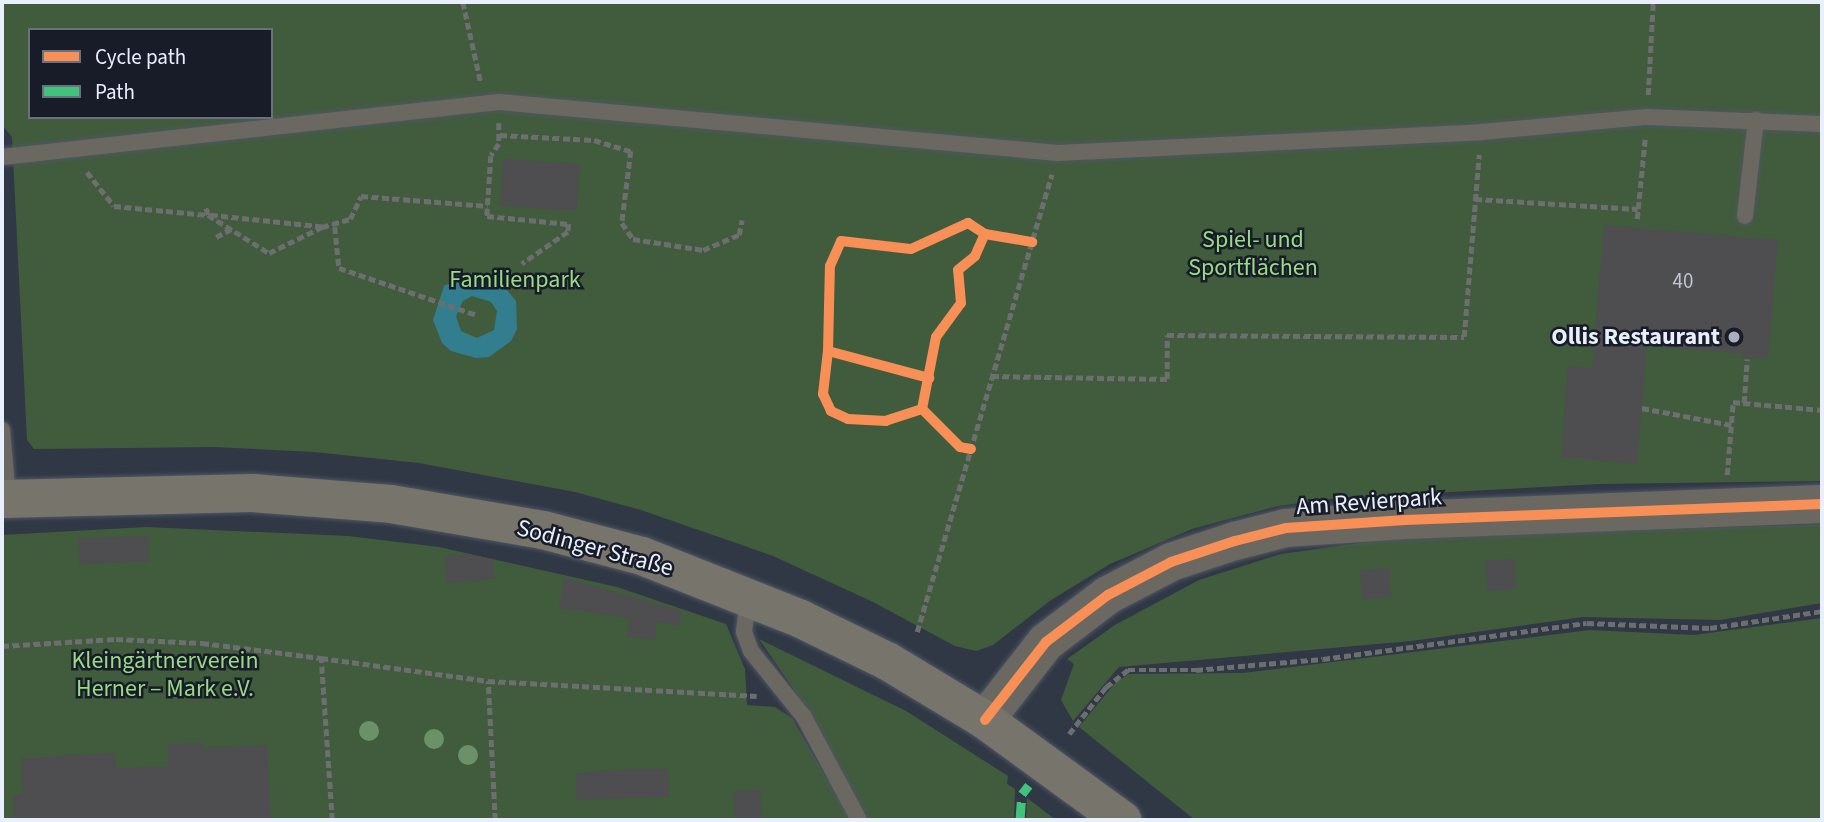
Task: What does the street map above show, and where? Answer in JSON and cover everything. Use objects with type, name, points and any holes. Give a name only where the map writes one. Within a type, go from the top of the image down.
[{"type":"main road","name":"Sodinger Straße","points":[[5,499],[252,493],[391,505],[543,530],[642,556],[748,597],[889,662],[985,720],[1122,820]]},
{"type":"street","name":"Am Revierpark","points":[[985,720],[1046,642],[1108,595],[1171,562],[1235,541],[1286,528],[1378,522],[1822,503]]},
{"type":"lane","points":[[2,157],[492,103],[1058,153],[1481,132],[1647,117],[1822,124]]},
{"type":"lane","points":[[1745,216],[1756,120]]},
{"type":"lane","points":[[2,430],[5,499]]},
{"type":"lane","points":[[748,597],[744,632],[751,651],[804,717],[859,820]]},
{"type":"path","points":[[463,2],[500,135],[491,156],[487,216],[569,224],[568,232],[522,264]]},
{"type":"path","points":[[1637,219],[1647,117],[1653,2]]},
{"type":"path","points":[[992,376],[1167,379],[1167,335],[1464,337],[1481,132]]},
{"type":"path","points":[[500,135],[594,140],[631,151],[621,223],[634,239],[703,250],[739,235],[742,220]]},
{"type":"path","points":[[77,149],[79,163],[114,206],[335,227]]},
{"type":"path","points":[[917,632],[965,448],[992,376],[1058,153]]},
{"type":"path","points":[[477,315],[339,268],[335,227],[338,220],[350,219],[360,196],[488,206]]},
{"type":"path","points":[[1475,199],[1638,209]]},
{"type":"path","points":[[205,206],[208,215],[269,253],[322,227]]},
{"type":"path","points":[[216,237],[231,229]]},
{"type":"path","points":[[1015,239],[1032,242]]},
{"type":"path","points":[[1744,403],[1747,359]]},
{"type":"path","points":[[1723,507],[1733,402],[1822,410]]},
{"type":"path","points":[[1642,408],[1731,425]]},
{"type":"path","points":[[1069,734],[1106,687],[1128,670],[1196,670],[1323,659],[1587,623],[1710,628],[1822,611]]},
{"type":"path","points":[[2,646],[116,639],[202,643],[488,681],[741,696],[764,695],[780,687]]},
{"type":"path","points":[[321,658],[332,820]]},
{"type":"path","points":[[488,681],[495,820]]},
{"type":"green space","name":"Spiel- und Sportflächen","points":[[2,2],[1822,2],[1822,481],[1599,484],[1338,498],[1278,506],[1192,529],[1110,564],[1051,600],[993,645],[976,651],[955,646],[871,601],[773,556],[641,510],[575,492],[419,463],[314,452],[214,447],[34,449],[27,440],[12,137],[2,125]]},
{"type":"green space","points":[[1822,524],[1822,603],[1720,620],[1583,617],[1411,641],[1119,667],[1073,721],[1061,700],[1074,664],[1067,659],[1115,625],[1199,580],[1281,554],[1395,538]]},
{"type":"green space","name":"Kleingärtnerverein Herner – Mark e.V.","points":[[146,527],[348,536],[439,547],[617,587],[726,624],[745,669],[747,705],[775,707],[792,718],[851,820],[2,820],[2,535]]},
{"type":"green space","points":[[1822,618],[1822,820],[1195,820],[1079,727],[1115,683],[1129,674],[1243,673],[1590,630],[1694,635]]},
{"type":"green space","points":[[759,639],[906,711],[1008,776],[1007,784],[1015,789],[1014,820],[868,820],[815,720]]},
{"type":"green space","points":[[1027,798],[1056,820],[1026,820]]},
{"type":"water","points":[[470,273],[498,279],[516,301],[517,329],[511,341],[489,357],[476,358],[451,351],[442,343],[433,320],[444,286]],"holes":[[[472,296],[491,302],[497,311],[494,330],[477,338],[461,331],[456,316],[463,301]]]},
{"type":"building","name":"Familienpark","points":[[503,159],[580,164],[577,211],[500,206]]},
{"type":"building","points":[[1604,225],[1778,240],[1768,357],[1743,359],[1744,354],[1647,346],[1637,464],[1561,457],[1568,366],[1592,368]]},
{"type":"building","points":[[148,536],[149,562],[79,564],[78,538]]},
{"type":"building","points":[[468,554],[493,559],[495,579],[447,583],[445,556]]},
{"type":"building","points":[[1514,559],[1516,589],[1487,591],[1485,561]]},
{"type":"building","points":[[1389,568],[1391,597],[1362,599],[1360,570]]},
{"type":"building","points":[[564,578],[682,611],[679,626],[656,622],[655,640],[627,637],[629,618],[559,608]]},
{"type":"building","points":[[202,743],[202,748],[267,745],[271,820],[14,820],[13,795],[22,794],[21,758],[115,753],[116,768],[168,767],[168,744]]},
{"type":"building","points":[[668,769],[669,797],[576,800],[576,773]]},
{"type":"building","points":[[760,789],[762,820],[735,820],[733,791]]},
{"type":"marked path","points":[[1020,820],[1022,794],[1029,785]]},
{"type":"cycle path","points":[[828,351],[830,266],[841,241],[911,249],[968,223],[985,234]]},
{"type":"cycle path","points":[[971,449],[960,447],[922,409],[936,337],[961,303],[958,270],[975,256],[985,234],[1032,242]]},
{"type":"cycle path","points":[[922,409],[886,421],[848,419],[831,411],[823,394],[828,351],[929,378]]},
{"type":"cycle path","points":[[985,720],[1046,642],[1108,595],[1171,562],[1235,541],[1286,528],[1405,520],[1822,504]]},
{"type":"place","name":"Ollis Restaurant","points":[[1734,337]]}]
